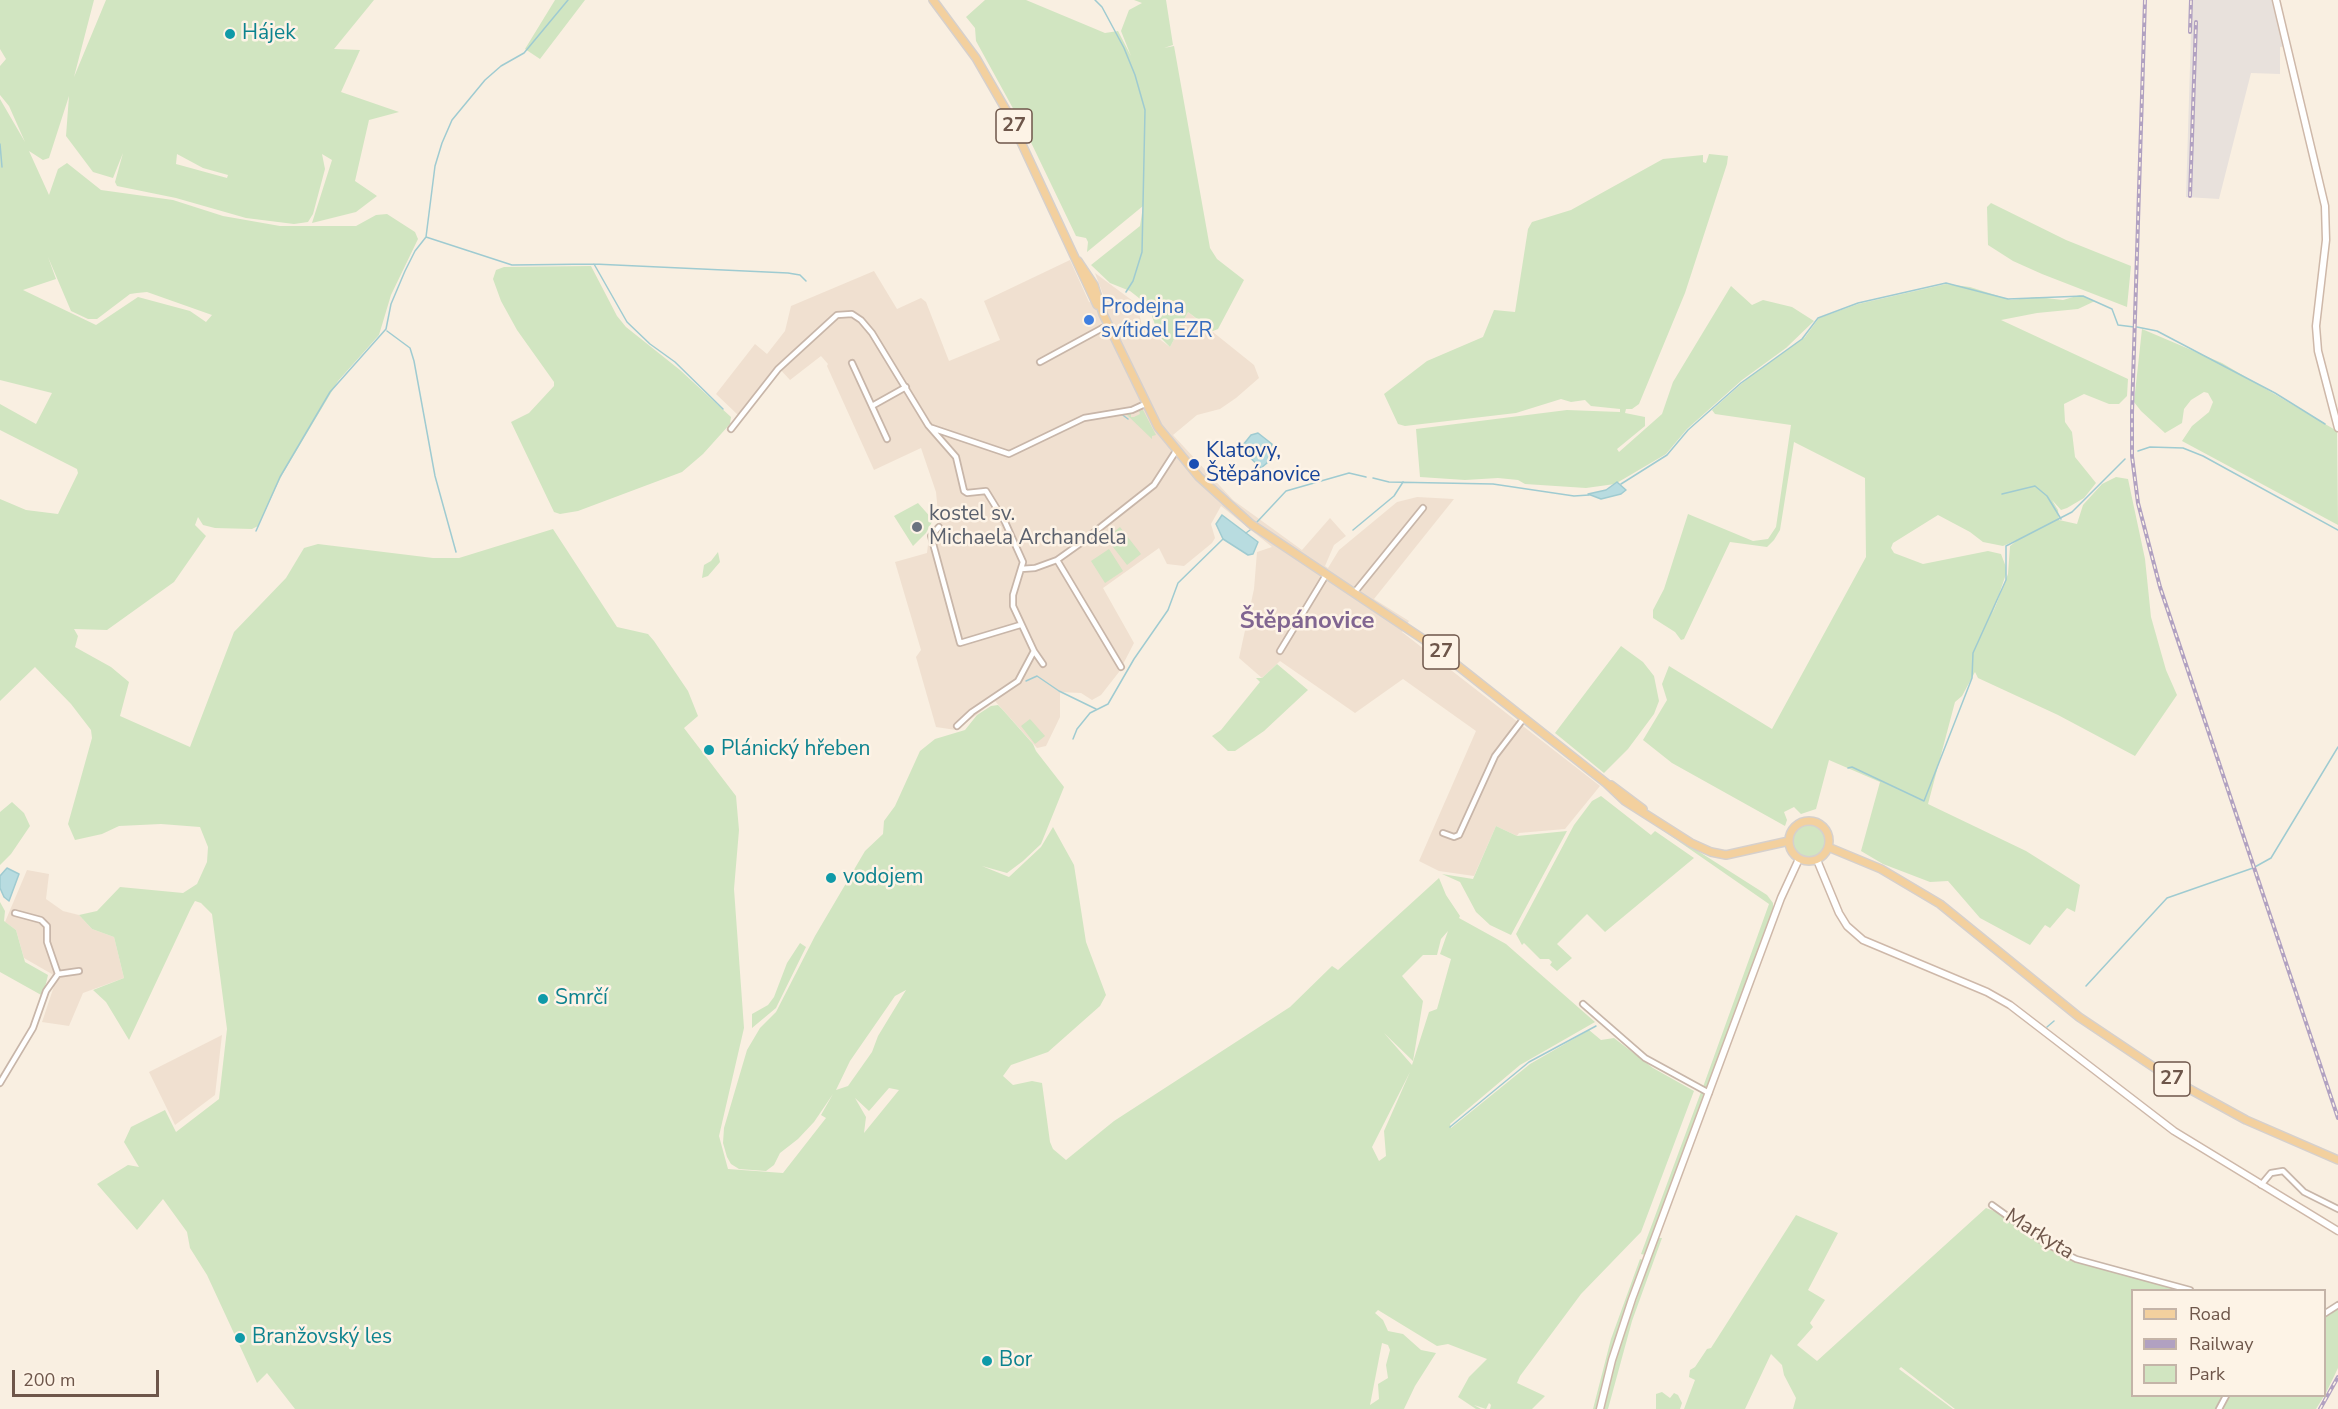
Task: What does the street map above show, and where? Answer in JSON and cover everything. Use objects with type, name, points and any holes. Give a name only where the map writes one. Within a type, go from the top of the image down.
[{"type":"main road","name":"27","points":[[933,0],[976,58],[1006,110],[1078,261],[1092,282],[1108,326],[1145,404],[1176,451],[1204,483],[1243,518],[1429,643],[1606,783],[1627,794],[1650,816],[1691,843],[1716,854],[1735,854],[1789,841]]},
{"type":"main road","points":[[2276,0],[2325,206],[2326,240],[2316,326],[2318,351],[2338,428]]},
{"type":"main road","points":[[1811,821],[1826,830],[1828,848],[1816,860],[1808,862],[1799,859],[1791,851],[1789,841],[1795,826],[1811,821]]},
{"type":"main road","name":"27","points":[[1828,848],[1881,869],[1940,904],[2079,1017],[2153,1068],[2246,1120],[2338,1160]]},
{"type":"main road","points":[[1600,1409],[1621,1330],[1781,898],[1799,859]]},
{"type":"main road","points":[[1816,860],[1839,913],[1858,936],[1877,948],[1981,989],[2010,1005],[2149,1113],[2338,1231]]},
{"type":"street","points":[[731,429],[778,369],[837,315],[852,314],[861,320],[931,428],[956,457],[965,492],[987,492],[1019,549],[1023,562],[1012,599],[1020,625],[1043,664]]},
{"type":"street","points":[[1040,362],[1108,326]]},
{"type":"street","points":[[852,363],[887,439]]},
{"type":"street","points":[[872,405],[906,387]]},
{"type":"street","points":[[931,428],[1009,454],[1084,418],[1132,410],[1145,404]]},
{"type":"street","points":[[1021,569],[1035,568],[1057,560],[1154,485],[1176,451]]},
{"type":"street","points":[[1354,593],[1423,508]]},
{"type":"street","points":[[939,526],[931,536],[960,643],[1020,625]]},
{"type":"street","points":[[1057,560],[1121,667]]},
{"type":"street","points":[[1280,651],[1326,575]]},
{"type":"street","points":[[957,726],[972,712],[1018,681],[1034,651]]},
{"type":"street","points":[[1443,833],[1454,837],[1459,835],[1495,756],[1524,718]]},
{"type":"street","points":[[15,913],[41,920],[47,926],[47,942],[58,974]]},
{"type":"street","points":[[0,1083],[33,1028],[46,991],[58,974],[79,971]]},
{"type":"street","points":[[1582,1004],[1645,1058],[1709,1093]]},
{"type":"street","points":[[2261,1185],[2271,1173],[2283,1171],[2304,1192],[2338,1209]]},
{"type":"street","name":"Markyta","points":[[1992,1205],[2067,1255],[2186,1289]]},
{"type":"shaded area","points":[[2192,0],[2274,0],[2285,46],[2280,47],[2280,74],[2251,73],[2219,199],[2186,197]]},
{"type":"shaded area","points":[[1070,260],[1089,302],[1095,303],[1104,297],[1095,273],[1137,304],[1142,326],[1170,347],[1188,312],[1254,365],[1259,378],[1236,398],[1220,409],[1197,415],[1173,435],[1233,500],[1302,550],[1330,518],[1346,536],[1334,545],[1325,566],[1328,568],[1339,550],[1397,502],[1417,497],[1454,499],[1374,599],[1409,621],[1402,632],[1600,786],[1565,829],[1519,833],[1517,836],[1496,826],[1474,876],[1439,871],[1419,861],[1476,731],[1403,679],[1355,713],[1280,661],[1262,678],[1239,658],[1254,589],[1257,552],[1272,547],[1221,506],[1211,524],[1215,538],[1212,543],[1184,566],[1167,564],[1159,548],[1103,588],[1134,643],[1119,672],[1101,695],[1092,700],[1081,693],[1060,692],[1060,717],[1046,746],[1037,748],[995,701],[956,730],[936,727],[916,657],[921,650],[895,562],[927,553],[929,536],[939,524],[936,492],[921,448],[874,470],[828,364],[821,356],[790,380],[777,366],[738,415],[716,394],[755,344],[767,354],[785,331],[791,306],[874,271],[897,309],[921,298],[926,302],[949,361],[1000,340],[984,301]]},
{"type":"shaded area","points":[[27,870],[49,874],[46,899],[63,911],[79,915],[92,929],[114,937],[124,978],[83,993],[69,1026],[42,1022],[57,977],[24,958],[16,930],[5,922]]},
{"type":"shaded area","points":[[222,1035],[215,1095],[175,1125],[149,1072]]},
{"type":"green space","points":[[0,0],[94,0],[74,77],[106,0],[374,0],[334,49],[360,50],[341,92],[399,112],[369,120],[355,181],[377,196],[356,212],[312,223],[332,160],[322,154],[325,169],[313,214],[308,222],[294,224],[246,218],[176,198],[117,186],[115,182],[123,153],[113,178],[93,172],[66,136],[69,96],[49,158],[43,160],[29,151],[49,195],[58,169],[67,163],[101,190],[173,200],[223,216],[280,226],[356,226],[376,215],[387,214],[415,232],[418,239],[391,295],[379,335],[338,381],[282,475],[258,526],[252,529],[215,528],[203,525],[198,517],[195,525],[206,536],[174,582],[107,630],[74,629],[78,636],[75,647],[111,667],[129,682],[120,716],[190,747],[234,632],[286,578],[304,548],[318,544],[433,558],[459,558],[553,529],[617,627],[648,634],[654,641],[688,691],[698,716],[684,728],[736,796],[739,830],[734,889],[744,1028],[719,1136],[728,1169],[783,1173],[826,1118],[821,1115],[833,1094],[814,1122],[780,1153],[774,1165],[766,1171],[739,1169],[731,1164],[727,1157],[723,1143],[724,1128],[747,1050],[760,1028],[776,1012],[815,936],[865,851],[883,834],[884,821],[895,806],[920,751],[935,739],[965,730],[977,715],[991,706],[998,705],[1002,709],[1033,744],[1064,787],[1041,844],[1007,873],[982,866],[1009,877],[1041,847],[1053,827],[1074,865],[1086,942],[1106,995],[1100,1006],[1048,1052],[1011,1065],[1003,1076],[1013,1085],[1032,1081],[1042,1083],[1050,1142],[1053,1149],[1066,1160],[1114,1121],[1290,1007],[1332,966],[1338,970],[1439,878],[1459,918],[1506,944],[1595,1022],[1520,1065],[1450,1124],[1451,1128],[1530,1064],[1589,1030],[1601,1040],[1614,1038],[1653,1068],[1694,1091],[1641,1232],[1581,1294],[1520,1376],[1517,1383],[1545,1396],[1532,1409],[1490,1409],[1489,1403],[1486,1409],[1474,1405],[1481,1409],[1476,1409],[1458,1397],[1469,1377],[1487,1359],[1448,1344],[1437,1346],[1378,1310],[1375,1313],[1383,1320],[1388,1331],[1403,1334],[1421,1350],[1436,1353],[1415,1386],[1404,1409],[295,1409],[267,1373],[257,1383],[207,1275],[190,1248],[187,1232],[163,1199],[137,1230],[97,1184],[128,1165],[139,1167],[124,1142],[131,1127],[165,1110],[176,1132],[219,1099],[227,1029],[212,914],[201,903],[195,901],[191,908],[129,1040],[106,1002],[93,990],[124,978],[114,937],[92,929],[79,915],[97,911],[120,887],[183,893],[197,884],[207,862],[208,847],[200,827],[161,824],[119,826],[102,834],[75,840],[68,824],[92,738],[91,730],[71,704],[35,667],[0,701],[0,499],[26,510],[58,514],[78,473],[77,469],[0,430],[0,404],[36,424],[52,393],[0,380],[0,99],[25,142],[9,106],[0,95],[0,66],[6,59],[0,49]],"holes":[[[177,154],[203,168],[228,175],[227,178],[176,164]],[[48,257],[71,311],[88,319],[97,319],[130,294],[147,292],[212,315],[206,322],[190,311],[138,297],[96,325],[23,290],[56,279]],[[1448,931],[1440,954],[1451,959],[1437,1009],[1429,1012],[1412,1065],[1384,1033],[1413,1061],[1423,1001],[1402,976],[1423,955],[1437,955],[1441,939]],[[906,990],[878,1036],[872,1052],[848,1086],[836,1090],[850,1061],[895,996]],[[1410,1072],[1384,1131],[1386,1156],[1379,1161],[1372,1147]],[[889,1088],[899,1090],[864,1133],[866,1117],[855,1098],[869,1111]],[[1382,1343],[1388,1345],[1390,1350],[1386,1365],[1388,1378],[1378,1384],[1379,1399],[1370,1405]]]},
{"type":"green space","points":[[555,0],[585,0],[540,59],[525,49]]},
{"type":"green space","points":[[985,0],[1026,0],[1105,33],[1118,31],[1131,56],[1121,31],[1129,10],[1142,3],[1134,0],[1166,0],[1173,45],[1164,48],[1174,46],[1210,248],[1217,259],[1244,280],[1218,329],[1213,331],[1188,312],[1170,347],[1159,336],[1148,305],[1130,291],[1110,283],[1091,265],[1140,226],[1143,206],[1087,252],[1086,238],[1076,236],[1026,132],[976,41],[975,28],[966,17]]},
{"type":"green space","points":[[1709,154],[1728,156],[1727,164],[1685,293],[1639,404],[1632,409],[1626,409],[1625,413],[1645,417],[1645,426],[1617,449],[1619,452],[1662,414],[1673,382],[1731,286],[1752,305],[1763,300],[1792,307],[1814,321],[1786,348],[1742,380],[1687,429],[1666,454],[1615,484],[1586,488],[1525,484],[1518,480],[1498,478],[1465,480],[1420,477],[1416,429],[1567,410],[1620,412],[1620,409],[1591,406],[1585,400],[1571,402],[1561,399],[1516,413],[1405,426],[1398,424],[1384,394],[1427,361],[1483,337],[1494,310],[1515,312],[1528,229],[1532,222],[1571,210],[1663,159],[1703,155],[1703,162],[1706,163]]},
{"type":"green space","points":[[1991,203],[2066,240],[2131,266],[2127,307],[2042,274],[2013,261],[1988,245],[1987,207]]},
{"type":"green space","points":[[591,266],[617,316],[626,327],[680,370],[731,417],[730,424],[703,454],[682,472],[578,511],[560,514],[554,512],[511,422],[529,413],[554,386],[554,382],[517,330],[501,301],[493,279],[496,270],[504,267]]},
{"type":"green space","points":[[1946,284],[1970,287],[2011,300],[2037,297],[2063,300],[2080,295],[2095,301],[2078,309],[2037,313],[2001,320],[2128,379],[2127,396],[2119,404],[2109,404],[2084,394],[2064,404],[2065,422],[2072,432],[2075,457],[2096,483],[2084,498],[2067,508],[2061,510],[2052,500],[2058,510],[2059,520],[2077,524],[2083,505],[2102,484],[2116,477],[2128,479],[2145,559],[2151,617],[2166,670],[2177,695],[2135,756],[2058,715],[1978,678],[1975,672],[1962,696],[1955,702],[1928,804],[2026,851],[2080,885],[2075,912],[2067,908],[2050,928],[2045,925],[2030,945],[1980,918],[1948,881],[1930,882],[1883,864],[1861,851],[1880,782],[1829,760],[1816,809],[1801,814],[1794,807],[1784,812],[1787,820],[1785,826],[1672,763],[1643,740],[1667,700],[1662,684],[1669,666],[1772,729],[1866,557],[1865,478],[1794,442],[1780,530],[1774,540],[1767,547],[1730,542],[1684,639],[1681,640],[1675,632],[1653,618],[1653,610],[1664,589],[1688,514],[1753,541],[1768,539],[1776,527],[1791,425],[1715,414],[1712,410],[1749,377],[1805,337],[1819,318],[1858,304]],"holes":[[[1938,515],[1970,532],[1983,542],[2003,546],[2019,539],[2010,546],[2008,574],[1992,615],[2006,574],[2001,554],[1988,551],[1923,564],[1894,553],[1891,548],[1893,543]]]},
{"type":"green space","points":[[2142,329],[2222,363],[2337,431],[2338,525],[2182,441],[2192,426],[2209,412],[2213,402],[2208,393],[2204,392],[2191,400],[2184,409],[2182,423],[2165,433],[2141,411],[2134,402]]},
{"type":"green space","points":[[1143,410],[1156,435],[1152,436],[1152,439],[1126,414],[1131,413],[1131,417],[1134,417]]},
{"type":"green space","points":[[918,503],[933,520],[926,533],[913,546],[894,516]]},
{"type":"green space","points":[[1120,527],[1141,554],[1127,565],[1106,538]]},
{"type":"green space","points":[[1109,549],[1123,571],[1105,583],[1091,561]]},
{"type":"green space","points":[[718,552],[720,562],[708,576],[702,578],[704,565],[711,561]]},
{"type":"green space","points":[[1621,646],[1643,662],[1654,676],[1659,701],[1654,714],[1628,749],[1604,773],[1555,733]]},
{"type":"green space","points":[[1277,664],[1308,690],[1264,731],[1235,751],[1228,751],[1212,736],[1221,730],[1260,682],[1256,678],[1262,678]]},
{"type":"green space","points":[[1030,719],[1045,736],[1035,744],[1021,726]]},
{"type":"green space","points":[[1601,796],[1651,835],[1655,831],[1694,858],[1605,932],[1587,914],[1557,944],[1572,958],[1557,971],[1550,965],[1552,962],[1549,959],[1540,959],[1524,943],[1522,945],[1516,934],[1574,825],[1592,801]]},
{"type":"green space","points":[[12,802],[24,813],[30,826],[11,854],[0,865],[0,812]]},
{"type":"green space","points":[[1632,809],[1767,895],[1773,903],[1773,911],[1707,1089],[1703,1087],[1769,904]]},
{"type":"green space","points":[[1809,825],[1820,830],[1825,841],[1820,852],[1809,857],[1798,852],[1793,841],[1798,830]]},
{"type":"green space","points":[[1496,826],[1517,836],[1567,831],[1511,935],[1490,925],[1476,912],[1460,882],[1442,874],[1473,879]]},
{"type":"green space","points":[[0,902],[5,911],[4,921],[16,930],[25,962],[48,975],[43,996],[0,972]]},
{"type":"green space","points":[[800,943],[806,947],[776,1008],[752,1028],[752,1014],[768,1005],[774,997],[787,963]]},
{"type":"green space","points":[[1701,1092],[1705,1094],[1645,1255],[1641,1254]]},
{"type":"green space","points":[[1986,1208],[2010,1217],[2067,1255],[2186,1289],[2131,1289],[2131,1397],[2323,1397],[2316,1409],[1955,1409],[1901,1367],[1899,1369],[1953,1409],[1793,1409],[1796,1398],[1784,1375],[1782,1365],[1771,1354],[1745,1409],[1684,1409],[1695,1380],[1689,1377],[1690,1370],[1695,1367],[1707,1349],[1711,1348],[1796,1215],[1838,1233],[1808,1290],[1825,1300],[1810,1323],[1813,1327],[1797,1345],[1817,1361]]},
{"type":"green space","points":[[1658,1238],[1662,1238],[1632,1321],[1608,1409],[1603,1409],[1615,1361]]},
{"type":"green space","points":[[1640,1259],[1643,1260],[1613,1344],[1597,1409],[1593,1409],[1611,1339]]},
{"type":"green space","points":[[2338,1307],[2338,1368],[2326,1393],[2326,1316]]},
{"type":"green space","points":[[1662,1392],[1670,1398],[1674,1393],[1678,1395],[1682,1403],[1680,1409],[1656,1409],[1656,1394]]},
{"type":"water","points":[[1258,433],[1272,444],[1267,463],[1261,468],[1245,453],[1243,445],[1251,435]]},
{"type":"water","points":[[1617,482],[1626,490],[1621,494],[1601,499],[1588,494],[1606,490]]},
{"type":"water","points":[[1222,515],[1258,542],[1253,554],[1248,555],[1223,539],[1216,524]]},
{"type":"water","points":[[7,868],[19,874],[9,901],[4,897],[0,888],[0,876]]},
{"type":"waterway","points":[[256,531],[280,477],[330,392],[386,329],[391,304],[405,271],[415,251],[426,237],[435,166],[452,120],[485,80],[501,66],[524,53],[568,0]]},
{"type":"waterway","points":[[1095,0],[1102,7],[1124,48],[1145,110],[1142,252],[1133,281],[1126,292]]},
{"type":"waterway","points":[[0,144],[2,167]]},
{"type":"waterway","points":[[426,237],[512,265],[594,264],[788,273],[800,275],[806,281]]},
{"type":"waterway","points":[[594,264],[627,322],[650,344],[675,362],[723,409]]},
{"type":"waterway","points":[[1621,484],[1667,455],[1688,430],[1741,383],[1802,339],[1818,318],[1858,303],[1946,283],[2008,299],[2083,296],[2112,309],[2118,325],[2134,327]]},
{"type":"waterway","points":[[2137,327],[2157,331],[2275,393],[2325,424]]},
{"type":"waterway","points":[[387,331],[410,348],[435,476],[456,552]]},
{"type":"waterway","points":[[1120,413],[1128,419]]},
{"type":"waterway","points":[[2138,451],[2150,447],[2183,448],[2203,456],[2338,530]]},
{"type":"waterway","points":[[1848,768],[1852,767],[1924,801],[1972,678],[1973,653],[2006,580],[2006,546],[2072,512],[2125,459]]},
{"type":"waterway","points":[[1257,522],[1286,491],[1349,473],[1366,477]]},
{"type":"waterway","points":[[1373,478],[1389,482],[1493,484],[1574,496],[1589,495]]},
{"type":"waterway","points":[[1353,530],[1394,496],[1403,482]]},
{"type":"waterway","points":[[2002,494],[2035,486],[2047,496],[2061,519]]},
{"type":"waterway","points":[[1246,533],[1250,530]]},
{"type":"waterway","points":[[1073,739],[1077,729],[1090,713],[1108,704],[1134,659],[1168,610],[1178,583],[1223,539]]},
{"type":"waterway","points":[[1026,681],[1037,676],[1059,691],[1096,709]]},
{"type":"waterway","points":[[2086,986],[2167,898],[2253,868],[2271,858],[2338,747]]},
{"type":"waterway","points":[[2047,1027],[2054,1021]]},
{"type":"waterway","points":[[1450,1127],[1529,1062],[1596,1026]]},
{"type":"railway","points":[[2145,0],[2132,412],[2132,456],[2138,503],[2160,587],[2338,1118]]},
{"type":"railway","points":[[2190,32],[2191,0]]},
{"type":"railway","points":[[2190,196],[2196,22]]},
{"type":"railway","points":[[2320,1409],[2338,1377]]},
{"type":"place","name":"Hájek","points":[[230,34]]},
{"type":"place","name":"Prodejna svítidel EZR","points":[[1089,320]]},
{"type":"place","name":"Klatovy, Štěpánovice","points":[[1194,464]]},
{"type":"place","name":"kostel sv. Michaela Archandela","points":[[917,527]]},
{"type":"place","name":"Plánický hřeben","points":[[709,750]]},
{"type":"place","name":"vodojem","points":[[831,878]]},
{"type":"place","name":"Smrčí","points":[[543,999]]},
{"type":"place","name":"Branžovský les","points":[[240,1338]]},
{"type":"place","name":"Bor","points":[[987,1361]]},
{"type":"district","name":"Štěpánovice","points":[[1307,622]]}]
